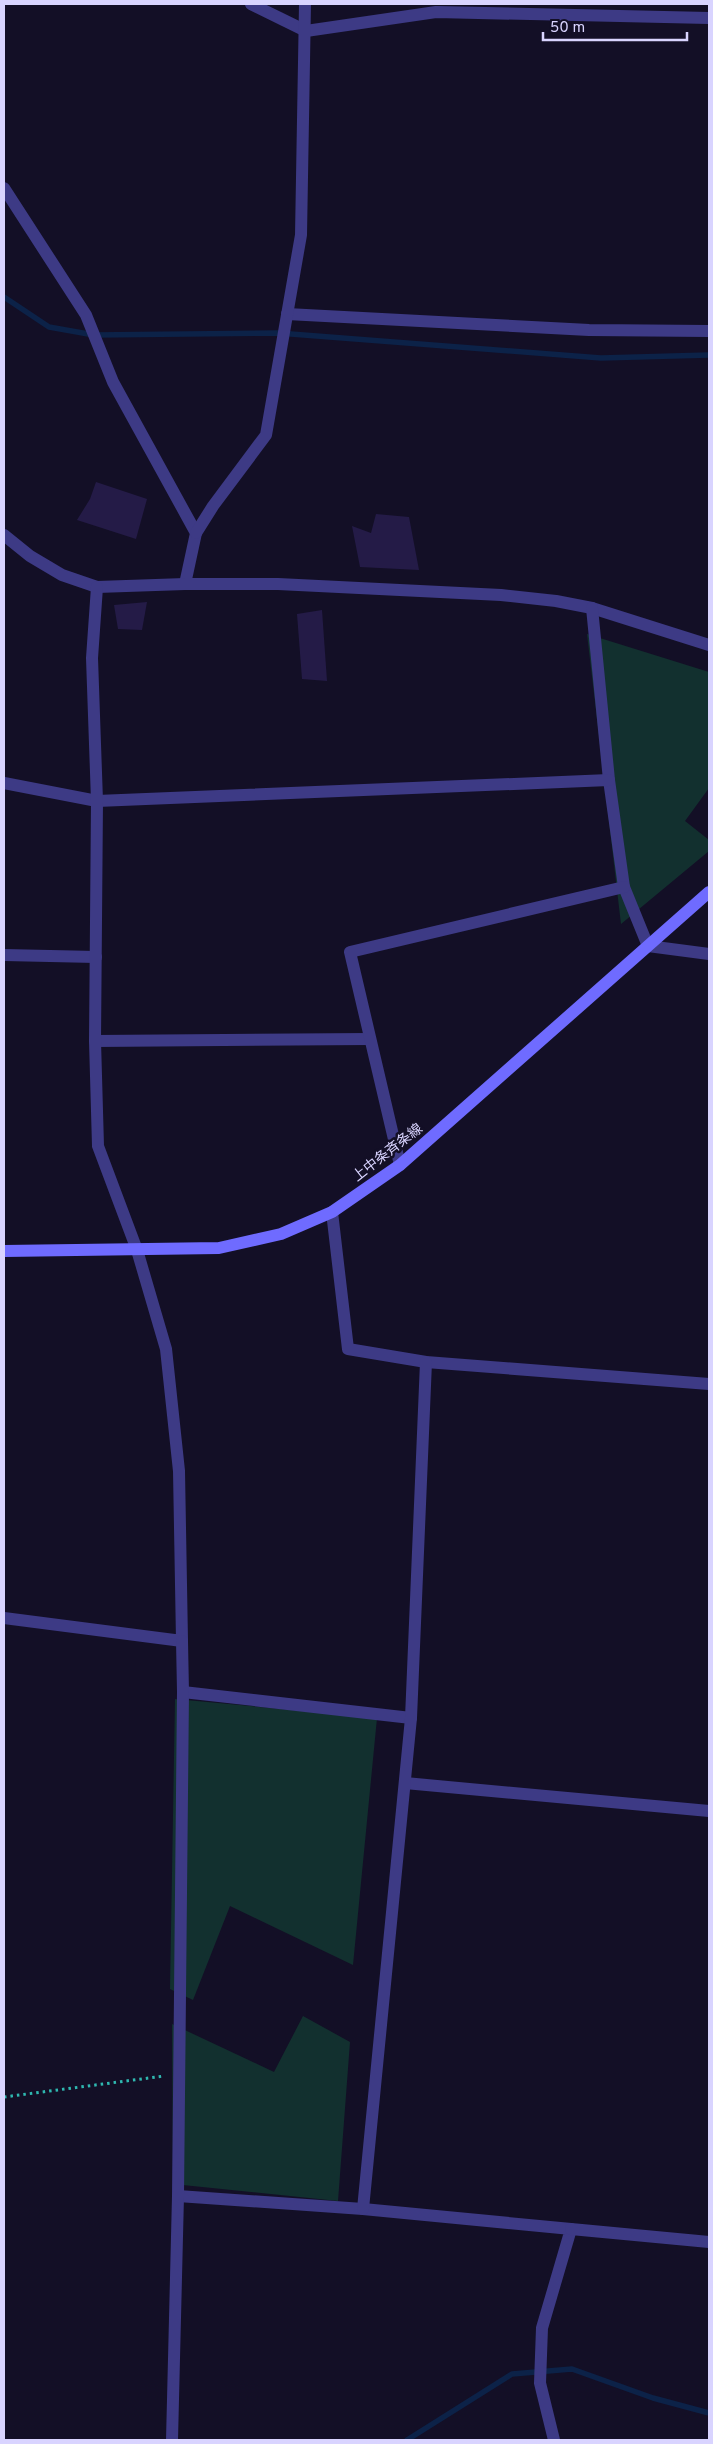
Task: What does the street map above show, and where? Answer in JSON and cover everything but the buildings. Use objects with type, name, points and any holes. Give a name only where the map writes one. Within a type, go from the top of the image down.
[{"type":"main road","name":"上中条斉条線","points":[[4,1251],[219,1248],[281,1234],[332,1212],[400,1165],[709,892]]},
{"type":"street","points":[[251,4],[306,31],[436,12],[709,18]]},
{"type":"street","points":[[185,584],[196,533],[212,506],[266,435],[301,235],[305,4]]},
{"type":"street","points":[[4,188],[86,315],[113,382],[196,533]]},
{"type":"street","points":[[287,314],[589,330],[709,331]]},
{"type":"street","points":[[4,535],[30,556],[62,575],[98,587],[185,584],[360,587],[501,595],[556,601],[592,608],[709,645]]},
{"type":"street","points":[[98,587],[92,658],[98,801],[95,1041],[98,1146],[137,1250],[166,1348],[179,1471],[183,1692],[180,2074],[172,2440]]},
{"type":"street","points":[[592,608],[608,780],[624,887],[648,946],[709,954]]},
{"type":"street","points":[[4,784],[98,801],[608,780]]},
{"type":"street","points":[[400,1165],[350,952],[624,887]]},
{"type":"street","points":[[4,955],[96,957]]},
{"type":"street","points":[[95,1041],[370,1039]]},
{"type":"street","points":[[332,1212],[348,1350],[426,1362],[709,1384]]},
{"type":"street","points":[[364,2209],[411,1718],[426,1362]]},
{"type":"street","points":[[4,1618],[182,1641]]},
{"type":"street","points":[[183,1692],[411,1718]]},
{"type":"street","points":[[405,1783],[709,1811]]},
{"type":"street","points":[[178,2196],[364,2209],[709,2242]]},
{"type":"street","points":[[554,2440],[540,2383],[542,2328],[571,2229]]},
{"type":"path","points":[[4,2097],[180,2074]]},
{"type":"green space","points":[[587,634],[709,672],[709,788],[685,821],[709,840],[709,851],[621,924]]},
{"type":"green space","points":[[175,1699],[377,1718],[353,1965],[230,1906],[193,2000],[170,1989]]},
{"type":"green space","points":[[303,2016],[350,2042],[338,2201],[173,2184],[172,2024],[274,2072]]},
{"type":"waterway","points":[[4,297],[49,327],[94,335],[278,333],[601,358],[709,355]]},
{"type":"waterway","points":[[407,2440],[512,2374],[572,2369],[653,2398],[709,2413]]}]
